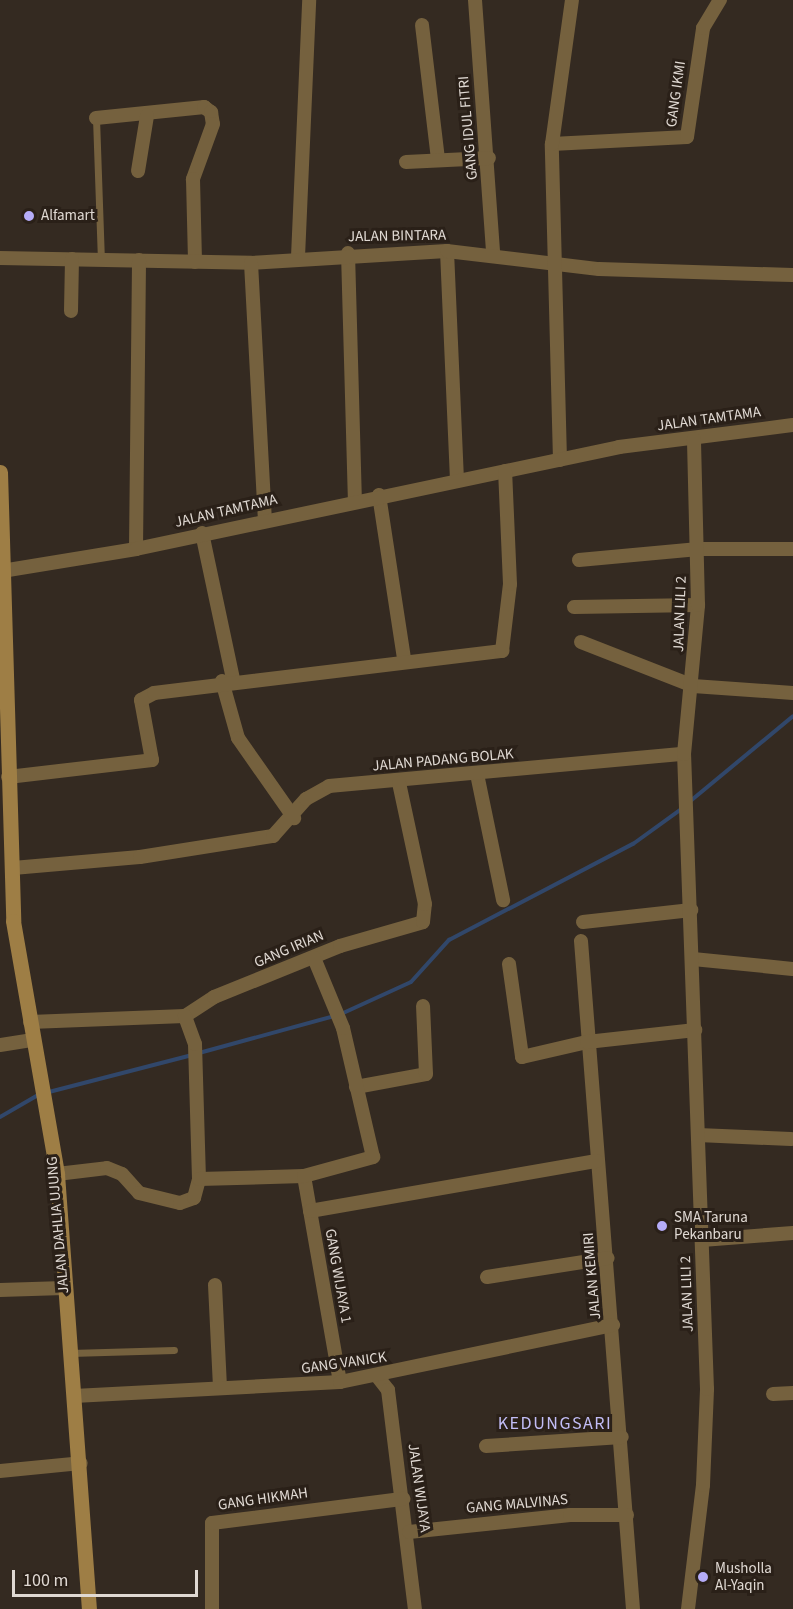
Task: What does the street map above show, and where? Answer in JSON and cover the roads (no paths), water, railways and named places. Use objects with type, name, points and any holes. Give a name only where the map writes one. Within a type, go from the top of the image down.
[{"type":"main road","name":"JALAN DAHLIA UJUNG","points":[[0,472],[4,735],[13,868],[7,921],[30,1022],[30,1040],[57,1174],[64,1288],[81,1463],[89,1609]]},
{"type":"street","points":[[298,257],[309,0]]},
{"type":"street","name":"GANG IDUL FITRI","points":[[475,0],[489,158],[493,254]]},
{"type":"street","points":[[560,460],[551,264],[552,144],[572,0]]},
{"type":"street","name":"GANG IKMI","points":[[552,144],[687,137],[703,28],[720,0]]},
{"type":"street","points":[[422,25],[438,160]]},
{"type":"street","points":[[96,118],[147,116],[204,107],[213,117],[193,179],[195,262]]},
{"type":"street","points":[[138,171],[147,116]]},
{"type":"street","points":[[406,162],[489,158]]},
{"type":"street","points":[[447,251],[457,482]]},
{"type":"street","name":"JALAN BINTARA","points":[[0,258],[251,263],[348,253],[447,251],[493,254],[551,264],[793,275]]},
{"type":"street","points":[[348,253],[355,501]]},
{"type":"street","points":[[71,311],[72,259]]},
{"type":"street","points":[[136,549],[139,260]]},
{"type":"street","points":[[251,263],[265,519]]},
{"type":"street","name":"JALAN TAMTAMA","points":[[1,567],[136,549],[379,495],[457,482],[560,460],[793,425]]},
{"type":"street","name":"JALAN LILI 2","points":[[688,1609],[706,1420],[689,832],[684,754],[693,686],[698,605],[694,439]]},
{"type":"street","points":[[8,777],[152,760],[141,707],[144,697],[228,680],[404,659],[504,650],[510,584],[505,471]]},
{"type":"street","points":[[379,495],[404,659]]},
{"type":"street","points":[[202,533],[238,738],[294,818]]},
{"type":"street","points":[[579,560],[698,549],[793,549]]},
{"type":"street","points":[[574,607],[698,605]]},
{"type":"street","points":[[581,642],[693,686],[793,693]]},
{"type":"street","name":"JALAN PADANG BOLAK","points":[[13,868],[140,857],[273,837],[294,818],[306,799],[329,786],[399,783],[684,754]]},
{"type":"street","points":[[477,774],[503,900]]},
{"type":"street","name":"GANG IRIAN","points":[[184,1016],[214,997],[314,958],[424,921],[399,783]]},
{"type":"street","points":[[584,922],[691,910]]},
{"type":"street","name":"JALAN KEMIRI","points":[[581,941],[586,1042],[608,1258],[633,1609]]},
{"type":"street","points":[[199,1179],[304,1176],[372,1160],[374,1151],[356,1087],[343,1028],[314,958]]},
{"type":"street","points":[[693,959],[793,969]]},
{"type":"street","points":[[509,964],[522,1057],[586,1042],[695,1030]]},
{"type":"street","points":[[356,1087],[426,1074],[423,1006]]},
{"type":"street","points":[[30,1022],[184,1016],[192,1024],[195,1044],[193,1076],[199,1179],[194,1198],[180,1203],[139,1193],[116,1170],[57,1174]]},
{"type":"street","points":[[0,1045],[30,1040]]},
{"type":"street","points":[[698,1135],[791,1139]]},
{"type":"street","points":[[310,1211],[597,1161]]},
{"type":"street","name":"GANG WIJAYA 1","points":[[304,1176],[340,1382]]},
{"type":"street","points":[[702,1240],[793,1233]]},
{"type":"street","points":[[487,1277],[608,1258]]},
{"type":"street","points":[[215,1285],[220,1388]]},
{"type":"street","points":[[0,1290],[64,1288]]},
{"type":"street","name":"GANG VANICK","points":[[74,1396],[340,1382],[613,1325]]},
{"type":"street","name":"JALAN WIJAYA","points":[[377,1376],[388,1390],[409,1532],[415,1609]]},
{"type":"street","points":[[773,1394],[793,1393]]},
{"type":"street","points":[[486,1446],[622,1437]]},
{"type":"street","points":[[0,1471],[81,1463]]},
{"type":"street","name":"GANG HIKMAH","points":[[212,1609],[212,1524],[403,1499]]},
{"type":"street","name":"GANG MALVINAS","points":[[409,1532],[570,1515],[627,1515]]},
{"type":"lane","points":[[96,118],[101,260]]},
{"type":"lane","points":[[70,1353],[174,1350]]},
{"type":"waterway","points":[[688,803],[793,716]]},
{"type":"waterway","points":[[341,1014],[411,982],[449,940],[633,844],[683,808]]},
{"type":"waterway","points":[[199,1053],[334,1016]]},
{"type":"waterway","points":[[45,1093],[192,1055]]},
{"type":"waterway","points":[[0,1117],[38,1095]]},
{"type":"place","name":"Alfamart","points":[[29,216]]},
{"type":"place","name":"SMA Taruna Pekanbaru","points":[[662,1226]]},
{"type":"place","name":"Musholla Al-Yaqin","points":[[703,1577]]},
{"type":"district","name":"KEDUNGSARI","points":[[555,1424]]}]
